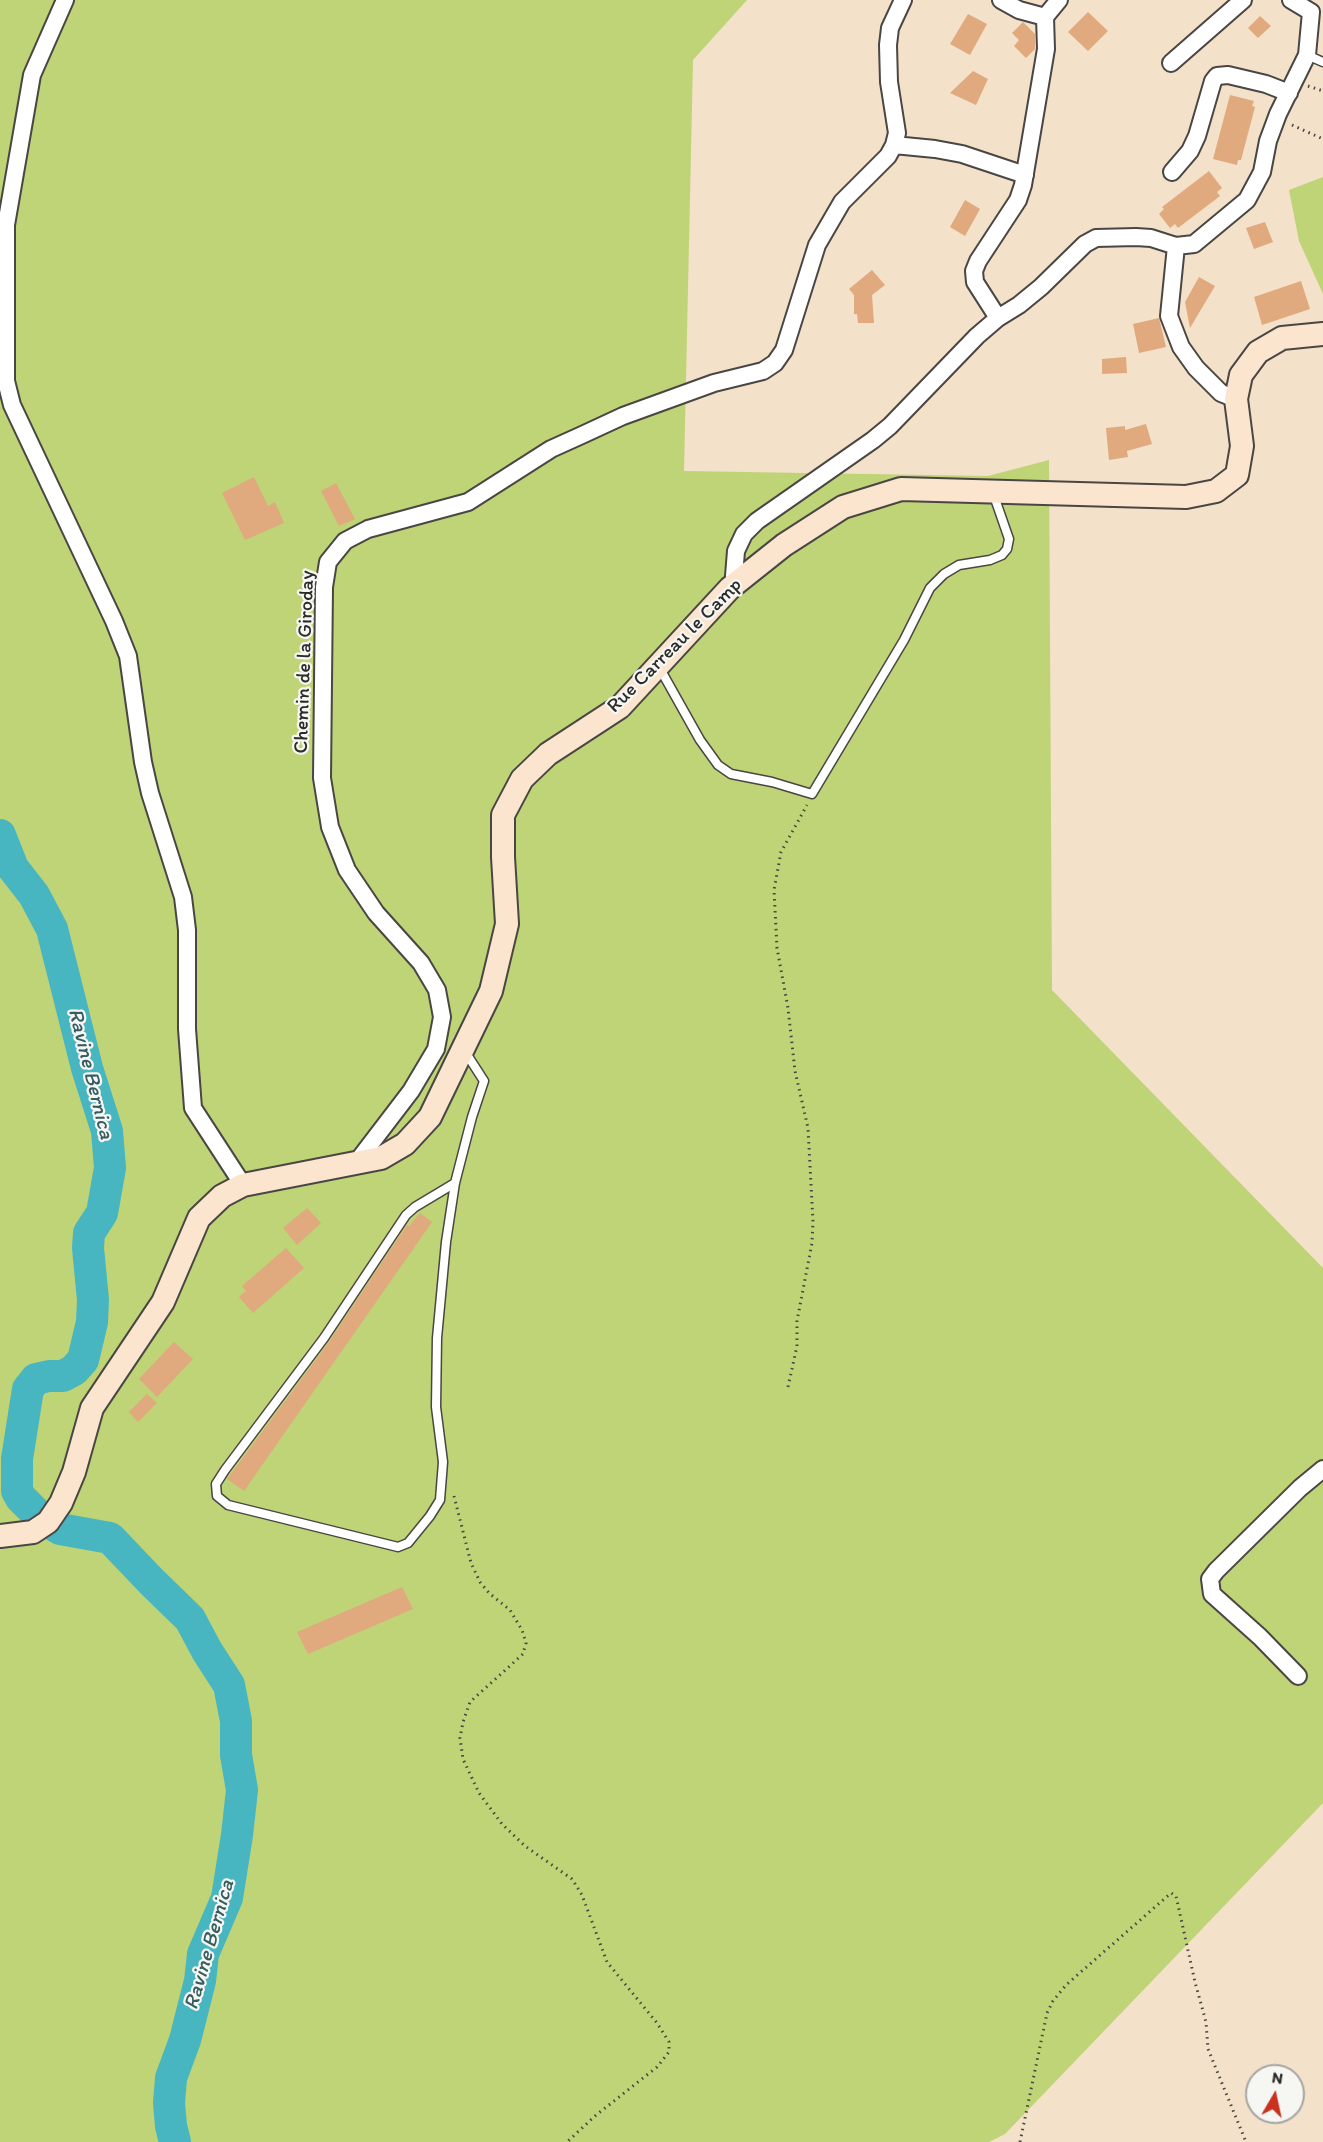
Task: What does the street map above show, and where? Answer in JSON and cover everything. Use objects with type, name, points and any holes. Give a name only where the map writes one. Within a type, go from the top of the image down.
[{"type":"main road","name":"Rue Carreau le Camp","points":[[0,1536],[33,1532],[48,1522],[61,1503],[75,1472],[92,1408],[163,1302],[199,1218],[222,1196],[243,1185],[381,1158],[405,1144],[430,1117],[491,991],[507,924],[503,815],[522,778],[548,754],[620,707],[730,588],[784,545],[843,507],[902,489],[1186,497],[1215,491],[1237,475],[1242,446],[1236,399],[1241,375],[1258,352],[1282,339],[1323,334]]},
{"type":"street","points":[[65,0],[32,75],[6,225],[6,381],[12,405],[114,621],[128,656],[143,762],[150,793],[183,897],[187,930],[187,1029],[193,1108],[243,1185]]},
{"type":"street","points":[[903,0],[890,28],[888,45],[889,82],[897,134],[894,145],[962,154],[1025,175]]},
{"type":"street","points":[[1001,0],[1019,10],[1045,17]]},
{"type":"street","points":[[998,318],[975,282],[974,271],[978,261],[1018,200],[1025,175],[1046,49],[1045,17],[1059,0]]},
{"type":"street","points":[[1171,63],[1243,0]]},
{"type":"street","points":[[739,581],[734,576],[736,550],[744,534],[757,521],[890,426],[977,336],[1041,287],[1080,249],[1096,238],[1151,238],[1176,246],[1194,244],[1247,200],[1262,172],[1268,141],[1277,118],[1289,93],[1315,58],[1314,6],[1291,0]]},
{"type":"street","points":[[1173,172],[1190,151],[1213,81],[1217,76],[1238,77],[1289,93]]},
{"type":"street","name":"Chemin de la Giroday","points":[[356,1163],[411,1091],[436,1049],[442,1017],[437,990],[421,963],[376,913],[347,870],[330,827],[322,778],[324,587],[328,562],[345,541],[368,529],[468,502],[551,449],[612,421],[714,383],[763,371],[775,363],[784,350],[817,245],[842,202],[888,156],[894,145]]},
{"type":"street","points":[[1176,246],[1169,316],[1181,347],[1196,368],[1221,393],[1236,399]]},
{"type":"street","points":[[1298,1676],[1260,1637],[1212,1594],[1210,1580],[1216,1571],[1300,1488],[1323,1469]]},
{"type":"lane","points":[[659,667],[700,740],[718,765],[731,774],[771,782],[812,794],[904,640],[930,588],[944,574],[959,565],[990,560],[1002,555],[1007,549],[1009,539],[992,492]]},
{"type":"lane","points":[[455,1184],[415,1207],[406,1215],[324,1338],[216,1484],[217,1496],[228,1505],[398,1547],[408,1543],[440,1500],[443,1462],[436,1407],[437,1338],[446,1242],[455,1184],[472,1117],[484,1082],[463,1048]]},
{"type":"path","points":[[1277,118],[1323,139]]},
{"type":"path","points":[[788,1387],[796,1346],[797,1321],[812,1243],[813,1222],[808,1128],[795,1071],[788,1008],[777,948],[774,890],[781,852],[812,794]]},
{"type":"path","points":[[443,1479],[453,1492],[471,1563],[480,1582],[489,1593],[510,1610],[522,1630],[526,1643],[523,1654],[470,1702],[460,1738],[463,1759],[479,1793],[502,1824],[525,1846],[572,1879],[582,1895],[606,1962],[622,1978],[669,2042],[669,2052],[657,2067],[595,2116],[567,2142]]},
{"type":"path","points":[[1020,2142],[1047,2013],[1053,2001],[1066,1984],[1171,1893],[1176,1896],[1206,2022],[1208,2049],[1246,2142]]},
{"type":"green space","points":[[0,0],[747,0],[693,60],[684,471],[988,476],[1049,460],[1052,990],[1323,1268],[1323,1803],[1005,2134],[989,2142],[0,2142]]},
{"type":"green space","points":[[1323,177],[1323,294],[1299,241],[1289,190]]},
{"type":"building","points":[[1088,12],[1108,31],[1088,51],[1068,32]]},
{"type":"building","points":[[968,14],[987,24],[970,55],[950,44]]},
{"type":"building","points":[[1260,16],[1271,26],[1258,38],[1248,28]]},
{"type":"building","points":[[1023,22],[1035,34],[1035,49],[1026,58],[1014,46],[1019,40],[1012,33]]},
{"type":"building","points":[[973,71],[988,79],[976,105],[950,93]]},
{"type":"building","points":[[1230,95],[1254,101],[1252,106],[1255,107],[1241,160],[1238,160],[1237,165],[1213,159]]},
{"type":"building","points":[[1209,171],[1222,188],[1217,192],[1220,196],[1178,228],[1175,224],[1170,228],[1159,214],[1164,209],[1162,207]]},
{"type":"building","points":[[965,200],[980,209],[965,236],[950,227]]},
{"type":"building","points":[[1265,222],[1273,242],[1254,249],[1246,228]]},
{"type":"building","points":[[872,270],[885,285],[872,295],[874,323],[858,323],[857,314],[854,314],[854,295],[849,289]]},
{"type":"building","points":[[1199,277],[1215,286],[1190,328],[1185,302]]},
{"type":"building","points":[[1301,281],[1310,309],[1262,325],[1254,297]]},
{"type":"building","points":[[1159,318],[1166,347],[1139,353],[1133,324]]},
{"type":"building","points":[[1126,357],[1127,373],[1102,374],[1102,359]]},
{"type":"building","points":[[1146,424],[1152,444],[1127,451],[1128,457],[1109,460],[1106,428],[1125,426],[1125,430]]},
{"type":"building","points":[[254,477],[268,506],[275,502],[284,523],[245,540],[222,493]]},
{"type":"building","points":[[336,483],[355,519],[339,526],[321,491]]},
{"type":"building","points":[[307,1208],[321,1223],[297,1245],[283,1228]]},
{"type":"building","points":[[420,1213],[432,1222],[244,1491],[227,1479],[329,1342],[407,1225],[409,1226]]},
{"type":"building","points":[[286,1248],[304,1268],[253,1313],[239,1297],[246,1291],[242,1286]]},
{"type":"building","points":[[174,1342],[193,1359],[157,1397],[139,1379]]},
{"type":"building","points":[[147,1394],[157,1403],[138,1422],[129,1412]]},
{"type":"building","points":[[402,1587],[413,1609],[308,1654],[297,1632]]},
{"type":"waterway","name":"Ravine Bernica","points":[[0,835],[13,868],[34,895],[52,929],[87,1068],[107,1131],[110,1168],[102,1213],[89,1233],[92,1322],[83,1360],[74,1370],[63,1376],[36,1379],[28,1389],[17,1459],[17,1491],[41,1518],[60,1529],[110,1538],[190,1619],[229,1685],[236,1721],[236,1755],[242,1790],[237,1835],[227,1898],[203,1954],[200,1981],[185,2040],[171,2078],[169,2103],[175,2142]]}]
